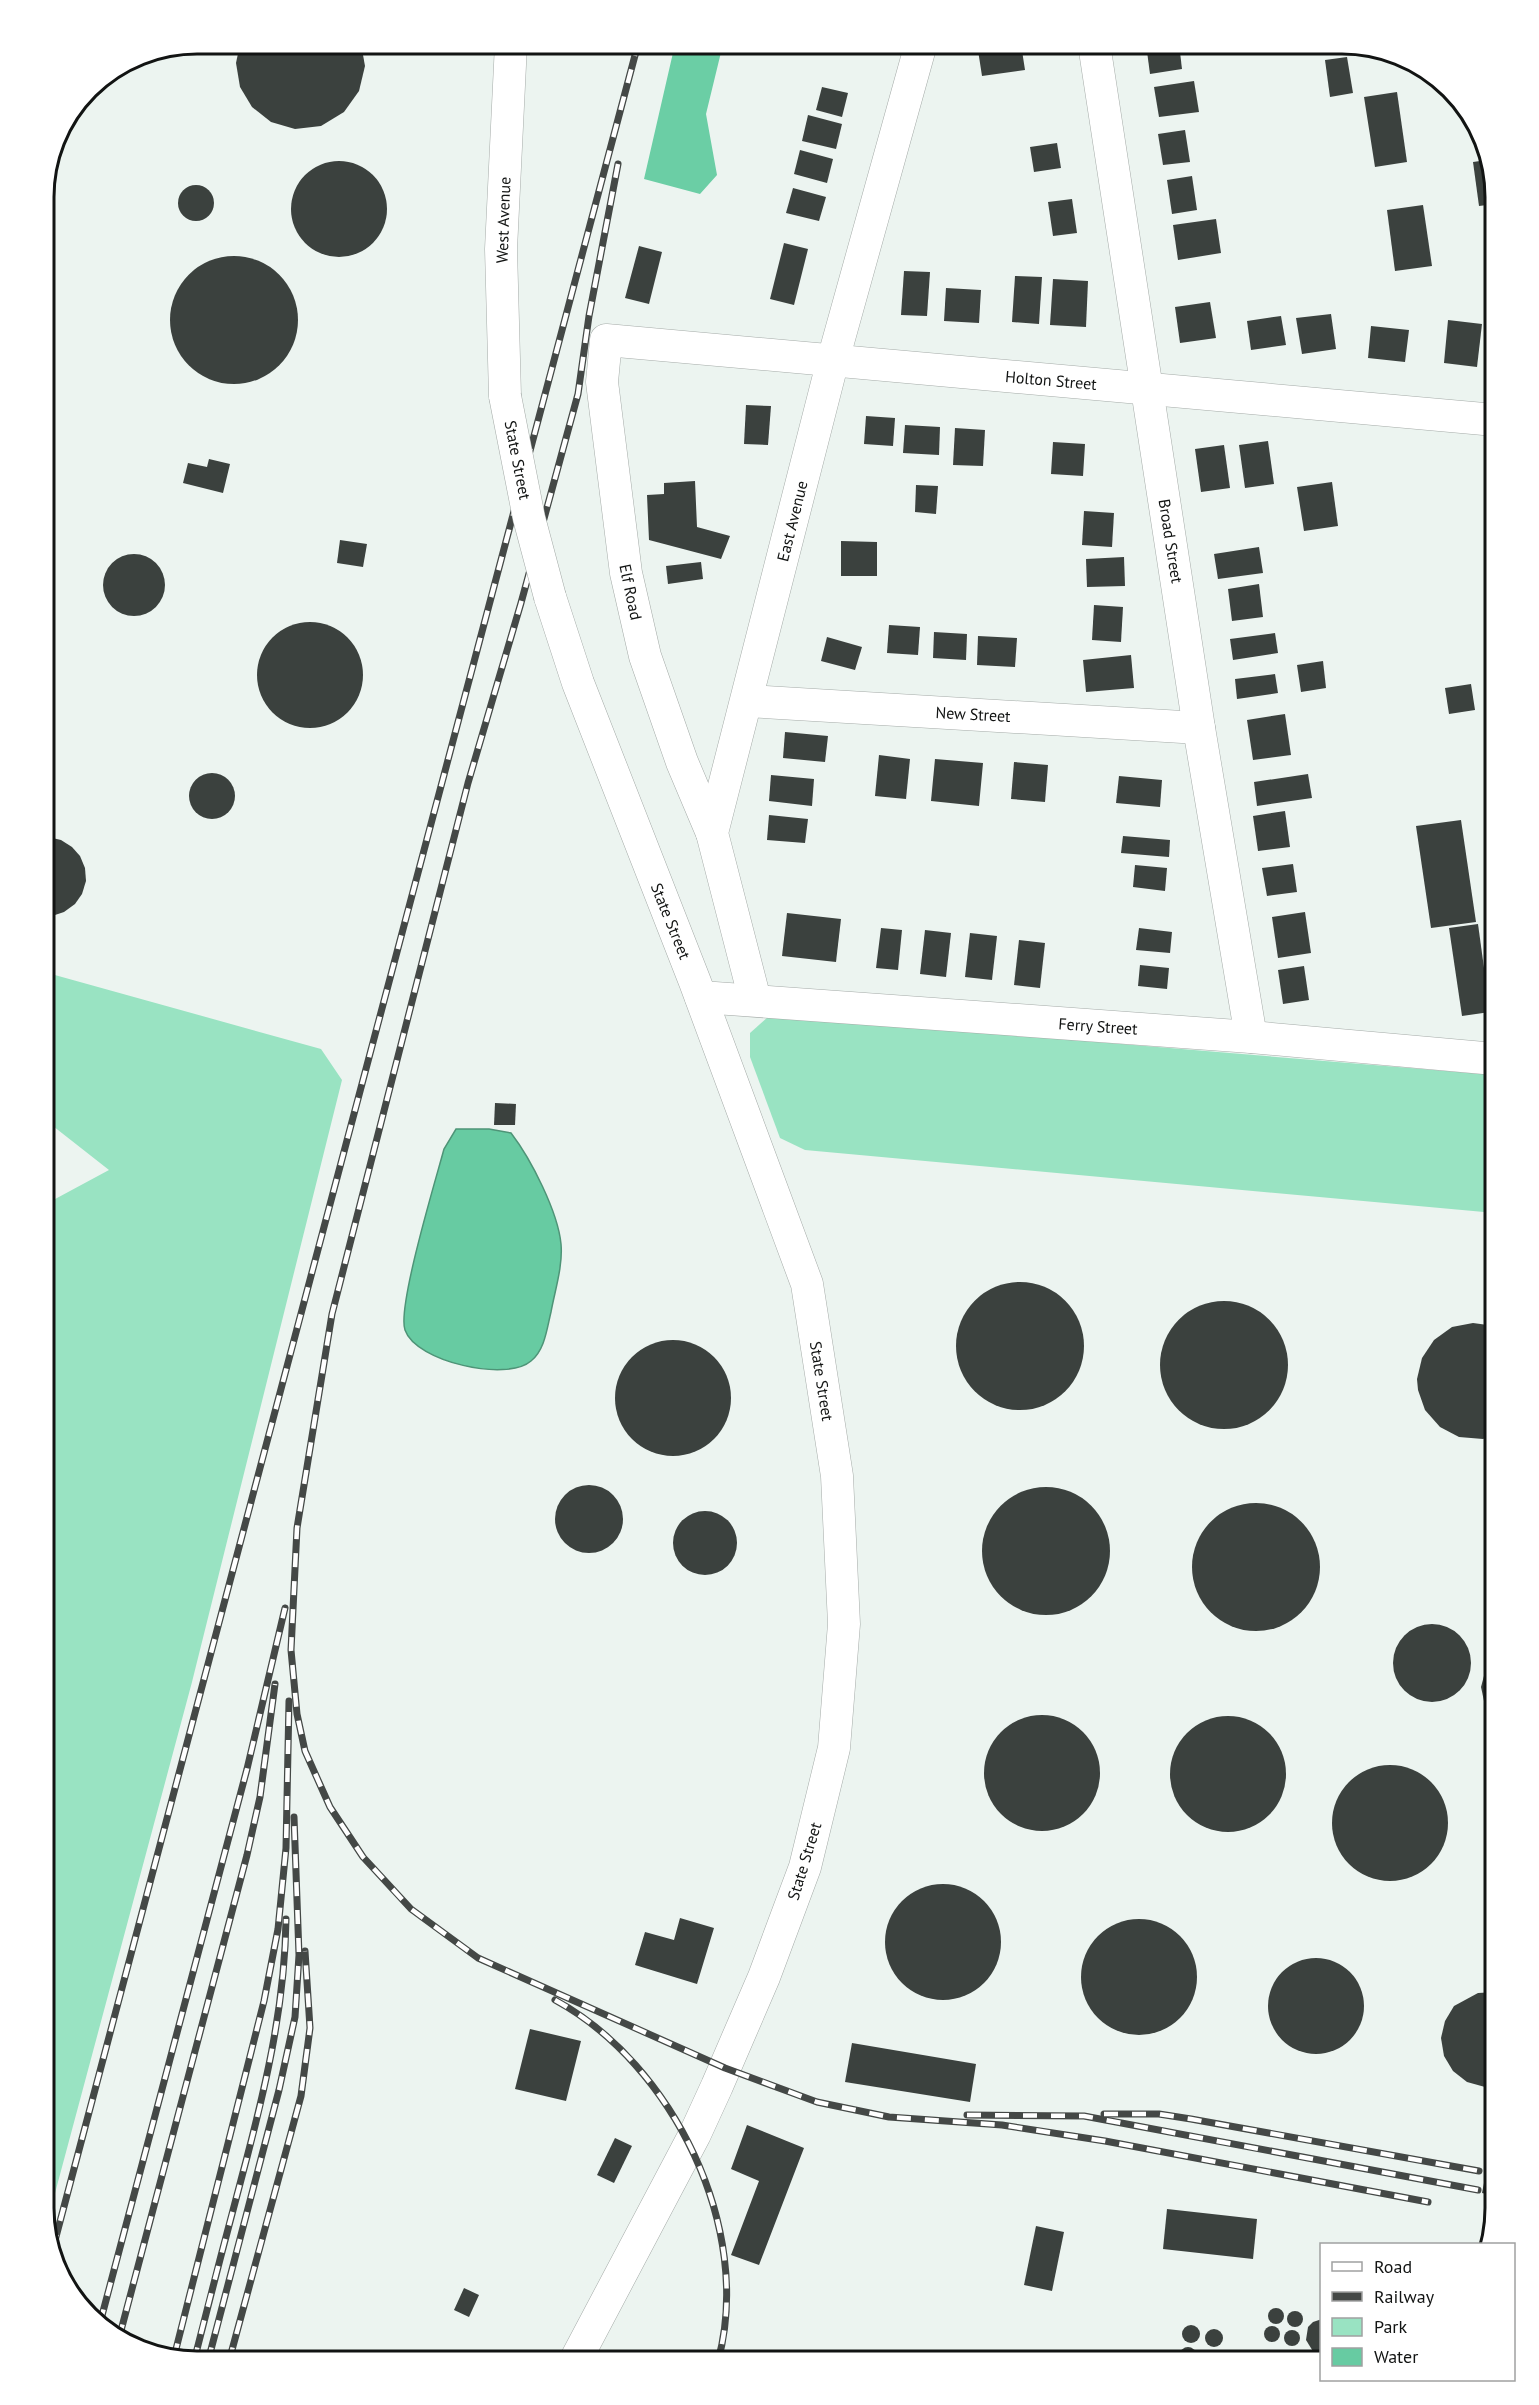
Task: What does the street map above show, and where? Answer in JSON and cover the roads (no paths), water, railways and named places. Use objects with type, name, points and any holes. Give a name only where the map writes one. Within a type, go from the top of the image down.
[{"type":"street","name":"West Avenue","points":[[505,396],[501,249],[511,54]]},
{"type":"street","name":"East Avenue","points":[[755,1000],[712,833],[833,360],[918,54]]},
{"type":"street","name":"Broad Street","points":[[1096,54],[1199,728],[1251,1037]]},
{"type":"street","name":"Holton Street","points":[[606,340],[1485,419]]},
{"type":"street","name":"Elf Road","points":[[606,340],[602,382],[626,573],[645,657],[682,762],[712,833]]},
{"type":"street","name":"State Street","points":[[505,396],[529,518],[550,597],[578,683],[701,997],[807,1284],[837,1476],[844,1623],[834,1748],[805,1867],[764,1977],[695,2134],[580,2351]]},
{"type":"street","name":"New Street","points":[[747,701],[1199,728]]},
{"type":"street","name":"Ferry Street","points":[[701,997],[1251,1037],[1485,1058]]},
{"type":"water","points":[[456,1129],[489,1129],[511,1133],[542,1186],[559,1231],[560,1269],[545,1338],[536,1356],[519,1367],[503,1370],[483,1369],[443,1359],[426,1351],[413,1341],[405,1330],[407,1296],[418,1242],[444,1149]]},
{"type":"railway","points":[[57,2234],[635,54]]},
{"type":"railway","points":[[618,164],[589,316],[578,394],[521,603],[468,783],[332,1314],[297,1528],[291,1650],[297,1714],[305,1751],[330,1807],[363,1857],[411,1909],[478,1958],[725,2068],[817,2102],[889,2117],[1002,2125],[1105,2141],[1428,2202]]},
{"type":"railway","points":[[102,2314],[247,1769],[285,1608]]},
{"type":"railway","points":[[121,2329],[247,1855],[260,1797],[275,1684]]},
{"type":"railway","points":[[176,2349],[264,2001],[278,1929],[286,1848],[289,1701]]},
{"type":"railway","points":[[211,2351],[279,2090],[295,2017],[299,1955],[294,1817]]},
{"type":"railway","points":[[197,2351],[272,2051],[282,1985],[286,1919]]},
{"type":"railway","points":[[232,2351],[301,2096],[310,2028],[305,1951]]},
{"type":"railway","points":[[555,2000],[597,2028],[635,2065],[668,2108],[694,2155],[713,2206],[724,2258],[726,2310],[720,2351]]},
{"type":"railway","points":[[1104,2114],[1159,2114],[1479,2171]]},
{"type":"railway","points":[[967,2115],[1084,2116],[1478,2190]]}]
